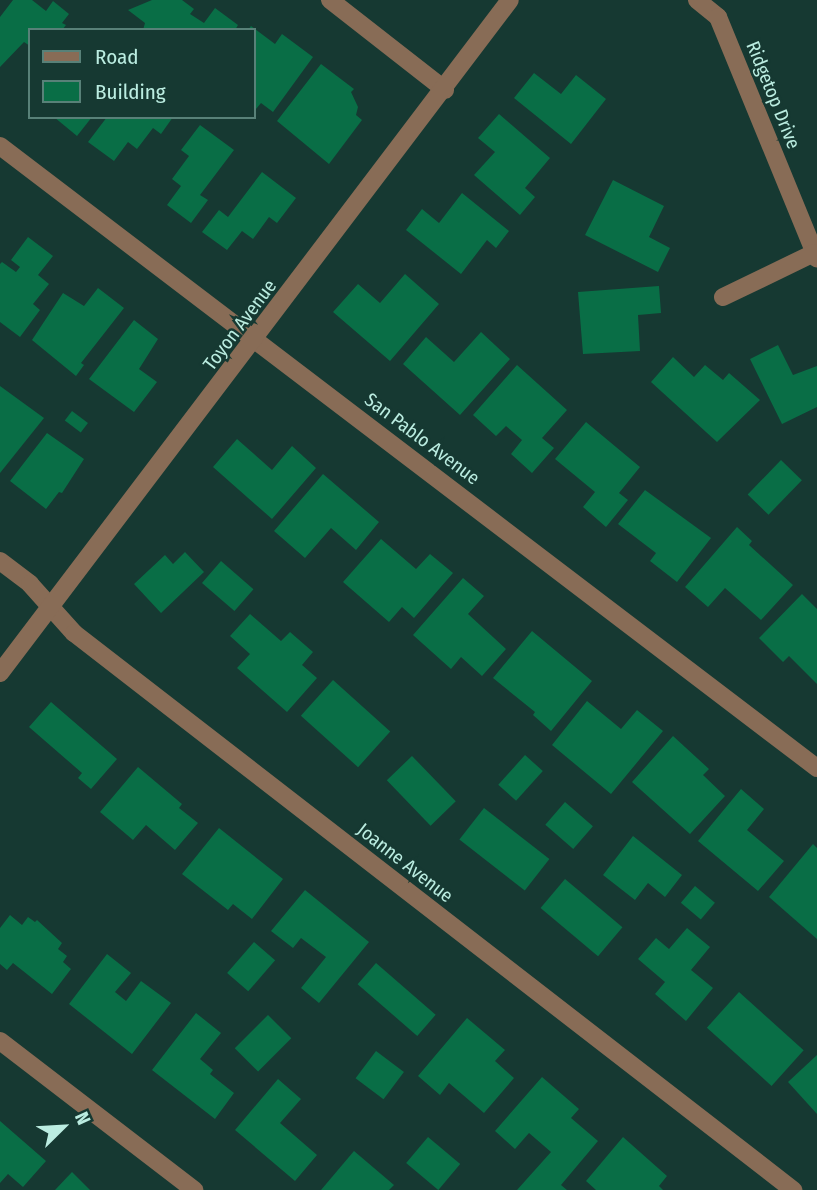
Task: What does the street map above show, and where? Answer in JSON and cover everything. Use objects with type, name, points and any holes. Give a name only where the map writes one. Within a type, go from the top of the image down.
[{"type":"street","points":[[330,0],[445,90]]},
{"type":"street","name":"Toyon Avenue","points":[[0,673],[445,90],[510,0]]},
{"type":"street","name":"Ridgetop Drive","points":[[697,0],[718,17],[815,255],[723,297]]},
{"type":"street","name":"San Pablo Avenue","points":[[0,146],[256,338],[817,768]]},
{"type":"street","name":"Joanne Avenue","points":[[0,561],[30,584],[74,633],[793,1190]]},
{"type":"street","points":[[0,1041],[194,1190]]},
{"type":"building","points":[[13,0],[32,0],[46,11],[53,1],[69,14],[62,23],[66,25],[64,28],[28,28],[28,45],[24,42],[0,67],[0,17]]},
{"type":"building","points":[[152,0],[182,0],[194,9],[190,14],[204,23],[215,8],[238,25],[236,28],[144,28],[145,23],[128,10]]},
{"type":"building","points":[[256,30],[275,44],[282,34],[313,57],[273,112],[261,103],[256,109]]},
{"type":"building","points":[[321,64],[354,89],[351,92],[358,107],[356,115],[362,120],[329,164],[277,121]]},
{"type":"building","points":[[534,73],[561,94],[576,75],[606,99],[571,144],[514,98]]},
{"type":"building","points":[[499,114],[550,158],[525,188],[535,197],[520,215],[474,175],[495,152],[478,138]]},
{"type":"building","points":[[56,119],[90,119],[77,136]]},
{"type":"building","points":[[105,119],[172,119],[161,134],[153,128],[137,149],[128,142],[114,161],[88,142]]},
{"type":"building","points":[[200,125],[234,150],[200,195],[208,200],[191,223],[167,205],[181,186],[172,179],[189,156],[181,150]]},
{"type":"building","points":[[262,172],[296,198],[277,223],[269,217],[253,239],[242,231],[227,250],[202,232],[219,210],[228,217]]},
{"type":"building","points":[[613,180],[664,206],[649,237],[670,248],[658,272],[585,235]]},
{"type":"building","points":[[462,193],[509,231],[496,248],[487,240],[461,274],[406,230],[422,209],[439,223]]},
{"type":"building","points":[[28,237],[53,256],[38,275],[49,284],[33,304],[40,310],[20,337],[0,322],[0,264],[2,262],[16,272],[20,267],[11,260]]},
{"type":"building","points":[[405,274],[439,304],[390,361],[333,312],[358,284],[380,303]]},
{"type":"building","points":[[659,286],[661,313],[638,315],[640,351],[583,354],[578,292]]},
{"type":"building","points":[[98,288],[124,308],[81,363],[84,365],[76,376],[32,340],[63,293],[84,306]]},
{"type":"building","points":[[134,320],[158,339],[139,369],[157,382],[134,412],[89,379]]},
{"type":"building","points":[[481,332],[510,359],[460,415],[403,364],[426,337],[454,362]]},
{"type":"building","points":[[778,345],[793,375],[817,366],[817,407],[782,424],[750,359]]},
{"type":"building","points":[[673,357],[694,377],[705,365],[723,380],[729,373],[760,400],[717,442],[651,382]]},
{"type":"building","points":[[517,365],[567,410],[542,438],[554,448],[532,473],[511,454],[522,440],[506,426],[496,436],[473,415]]},
{"type":"building","points":[[0,386],[44,418],[0,473]]},
{"type":"building","points":[[72,411],[88,423],[81,433],[65,421]]},
{"type":"building","points":[[586,422],[640,467],[619,493],[628,500],[606,527],[583,507],[595,492],[555,459]]},
{"type":"building","points":[[47,433],[84,459],[62,493],[59,492],[46,509],[10,481]]},
{"type":"building","points":[[237,439],[272,470],[292,446],[316,468],[272,519],[213,467]]},
{"type":"building","points":[[781,460],[802,480],[769,515],[748,495]]},
{"type":"building","points":[[323,474],[379,522],[356,550],[331,528],[305,558],[274,531]]},
{"type":"building","points":[[645,490],[711,538],[677,582],[650,561],[656,553],[618,524]]},
{"type":"building","points":[[737,527],[752,541],[749,545],[793,585],[761,620],[725,588],[708,607],[685,587]]},
{"type":"building","points":[[381,539],[416,569],[430,554],[453,573],[414,618],[402,607],[389,622],[343,582]]},
{"type":"building","points":[[185,552],[204,572],[161,613],[134,584],[165,555],[173,564]]},
{"type":"building","points":[[221,561],[253,589],[234,611],[202,583]]},
{"type":"building","points":[[463,578],[484,596],[468,614],[506,649],[482,676],[461,657],[451,669],[413,635]]},
{"type":"building","points":[[802,594],[817,609],[817,684],[789,656],[783,662],[759,638]]},
{"type":"building","points":[[250,614],[281,641],[290,632],[313,652],[302,665],[317,678],[287,712],[237,668],[250,654],[230,636]]},
{"type":"building","points":[[532,631],[592,681],[551,731],[533,715],[535,712],[493,678]]},
{"type":"building","points":[[333,680],[390,732],[358,767],[301,716]]},
{"type":"building","points":[[587,701],[621,729],[637,710],[663,731],[611,794],[552,745]]},
{"type":"building","points":[[51,702],[117,759],[91,789],[78,778],[82,773],[29,727]]},
{"type":"building","points":[[673,736],[709,769],[703,775],[725,796],[690,834],[632,782]]},
{"type":"building","points":[[525,755],[543,771],[516,801],[498,785]]},
{"type":"building","points":[[412,756],[456,801],[431,826],[387,780]]},
{"type":"building","points":[[138,767],[182,804],[179,808],[198,823],[175,850],[146,825],[133,840],[100,812]]},
{"type":"building","points":[[741,789],[764,809],[747,830],[784,861],[758,891],[698,841]]},
{"type":"building","points":[[565,802],[593,826],[573,849],[545,825]]},
{"type":"building","points":[[484,808],[549,859],[525,891],[459,840]]},
{"type":"building","points":[[219,828],[283,879],[252,919],[233,904],[228,910],[182,874]]},
{"type":"building","points":[[633,836],[682,875],[665,897],[648,883],[635,900],[603,875]]},
{"type":"building","points":[[813,844],[817,848],[817,939],[769,897]]},
{"type":"building","points":[[565,879],[622,927],[598,956],[541,908]]},
{"type":"building","points":[[695,886],[715,903],[701,920],[681,903]]},
{"type":"building","points":[[305,890],[369,942],[319,1003],[301,988],[326,957],[301,938],[293,948],[271,931]]},
{"type":"building","points":[[10,915],[22,925],[28,917],[35,922],[37,920],[62,943],[58,949],[67,956],[63,962],[71,969],[52,994],[13,963],[7,970],[0,964],[0,928]]},
{"type":"building","points":[[687,928],[710,947],[691,970],[713,988],[686,1021],[655,994],[665,982],[638,959],[656,938],[669,949]]},
{"type":"building","points":[[254,942],[275,960],[248,991],[227,973]]},
{"type":"building","points":[[107,954],[131,973],[115,992],[126,1001],[141,981],[171,1003],[132,1054],[69,1004]]},
{"type":"building","points":[[376,963],[436,1015],[417,1036],[358,984]]},
{"type":"building","points":[[739,992],[804,1050],[772,1086],[707,1028]]},
{"type":"building","points":[[196,1013],[221,1033],[200,1059],[213,1070],[210,1074],[234,1093],[215,1119],[152,1070]]},
{"type":"building","points":[[268,1015],[291,1038],[258,1072],[235,1048]]},
{"type":"building","points":[[467,1018],[505,1050],[495,1061],[514,1078],[484,1113],[449,1083],[440,1095],[418,1076]]},
{"type":"building","points":[[376,1051],[404,1072],[383,1099],[356,1078]]},
{"type":"building","points":[[817,1055],[817,1114],[788,1082]]},
{"type":"building","points":[[542,1077],[579,1109],[571,1118],[598,1141],[561,1185],[567,1190],[517,1190],[551,1152],[529,1133],[515,1149],[495,1131]]},
{"type":"building","points":[[278,1079],[301,1099],[280,1123],[317,1155],[295,1181],[235,1130]]},
{"type":"building","points":[[0,1121],[46,1161],[23,1187],[8,1174],[0,1183]]},
{"type":"building","points":[[428,1137],[460,1164],[438,1190],[406,1163]]},
{"type":"building","points":[[623,1137],[667,1176],[659,1186],[663,1190],[596,1190],[586,1181]]},
{"type":"building","points":[[354,1151],[394,1185],[389,1190],[321,1190]]},
{"type":"building","points":[[72,1172],[90,1190],[55,1190]]}]
